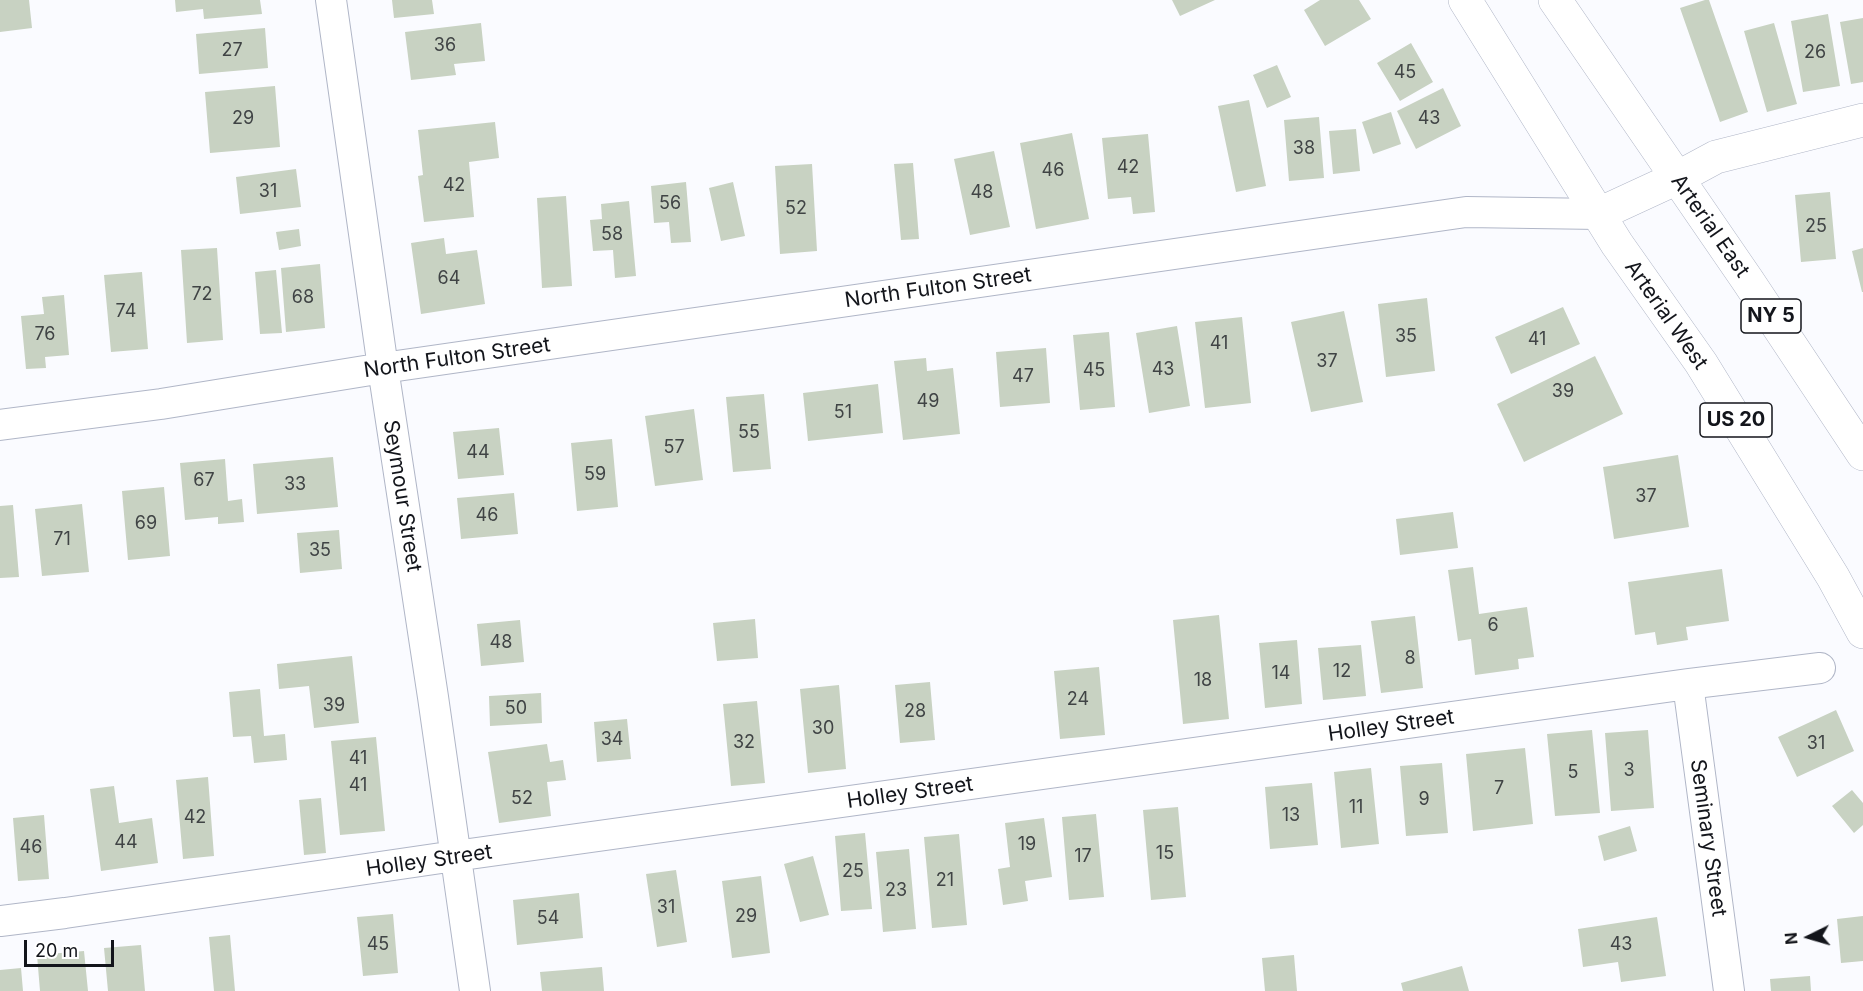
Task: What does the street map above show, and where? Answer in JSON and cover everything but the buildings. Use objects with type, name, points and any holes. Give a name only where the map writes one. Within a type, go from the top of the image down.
[{"type":"highway","name":"Arterial West","points":[[1466,0],[1617,244],[1701,363],[1833,577],[1863,632]]},
{"type":"highway","name":"Arterial East","points":[[1555,0],[1748,281],[1863,454]]},
{"type":"highway","name":"North Fulton Street","points":[[1599,214],[1716,157],[1863,120]]},
{"type":"street","name":"Seymour Street","points":[[331,0],[383,368],[476,991]]},
{"type":"street","name":"North Fulton Street","points":[[0,425],[161,404],[383,368],[1466,212],[1599,214]]},
{"type":"street","name":"Holley Street","points":[[0,921],[1688,684],[1820,668]]},
{"type":"street","name":"Seminary Street","points":[[1688,684],[1729,991]]}]
